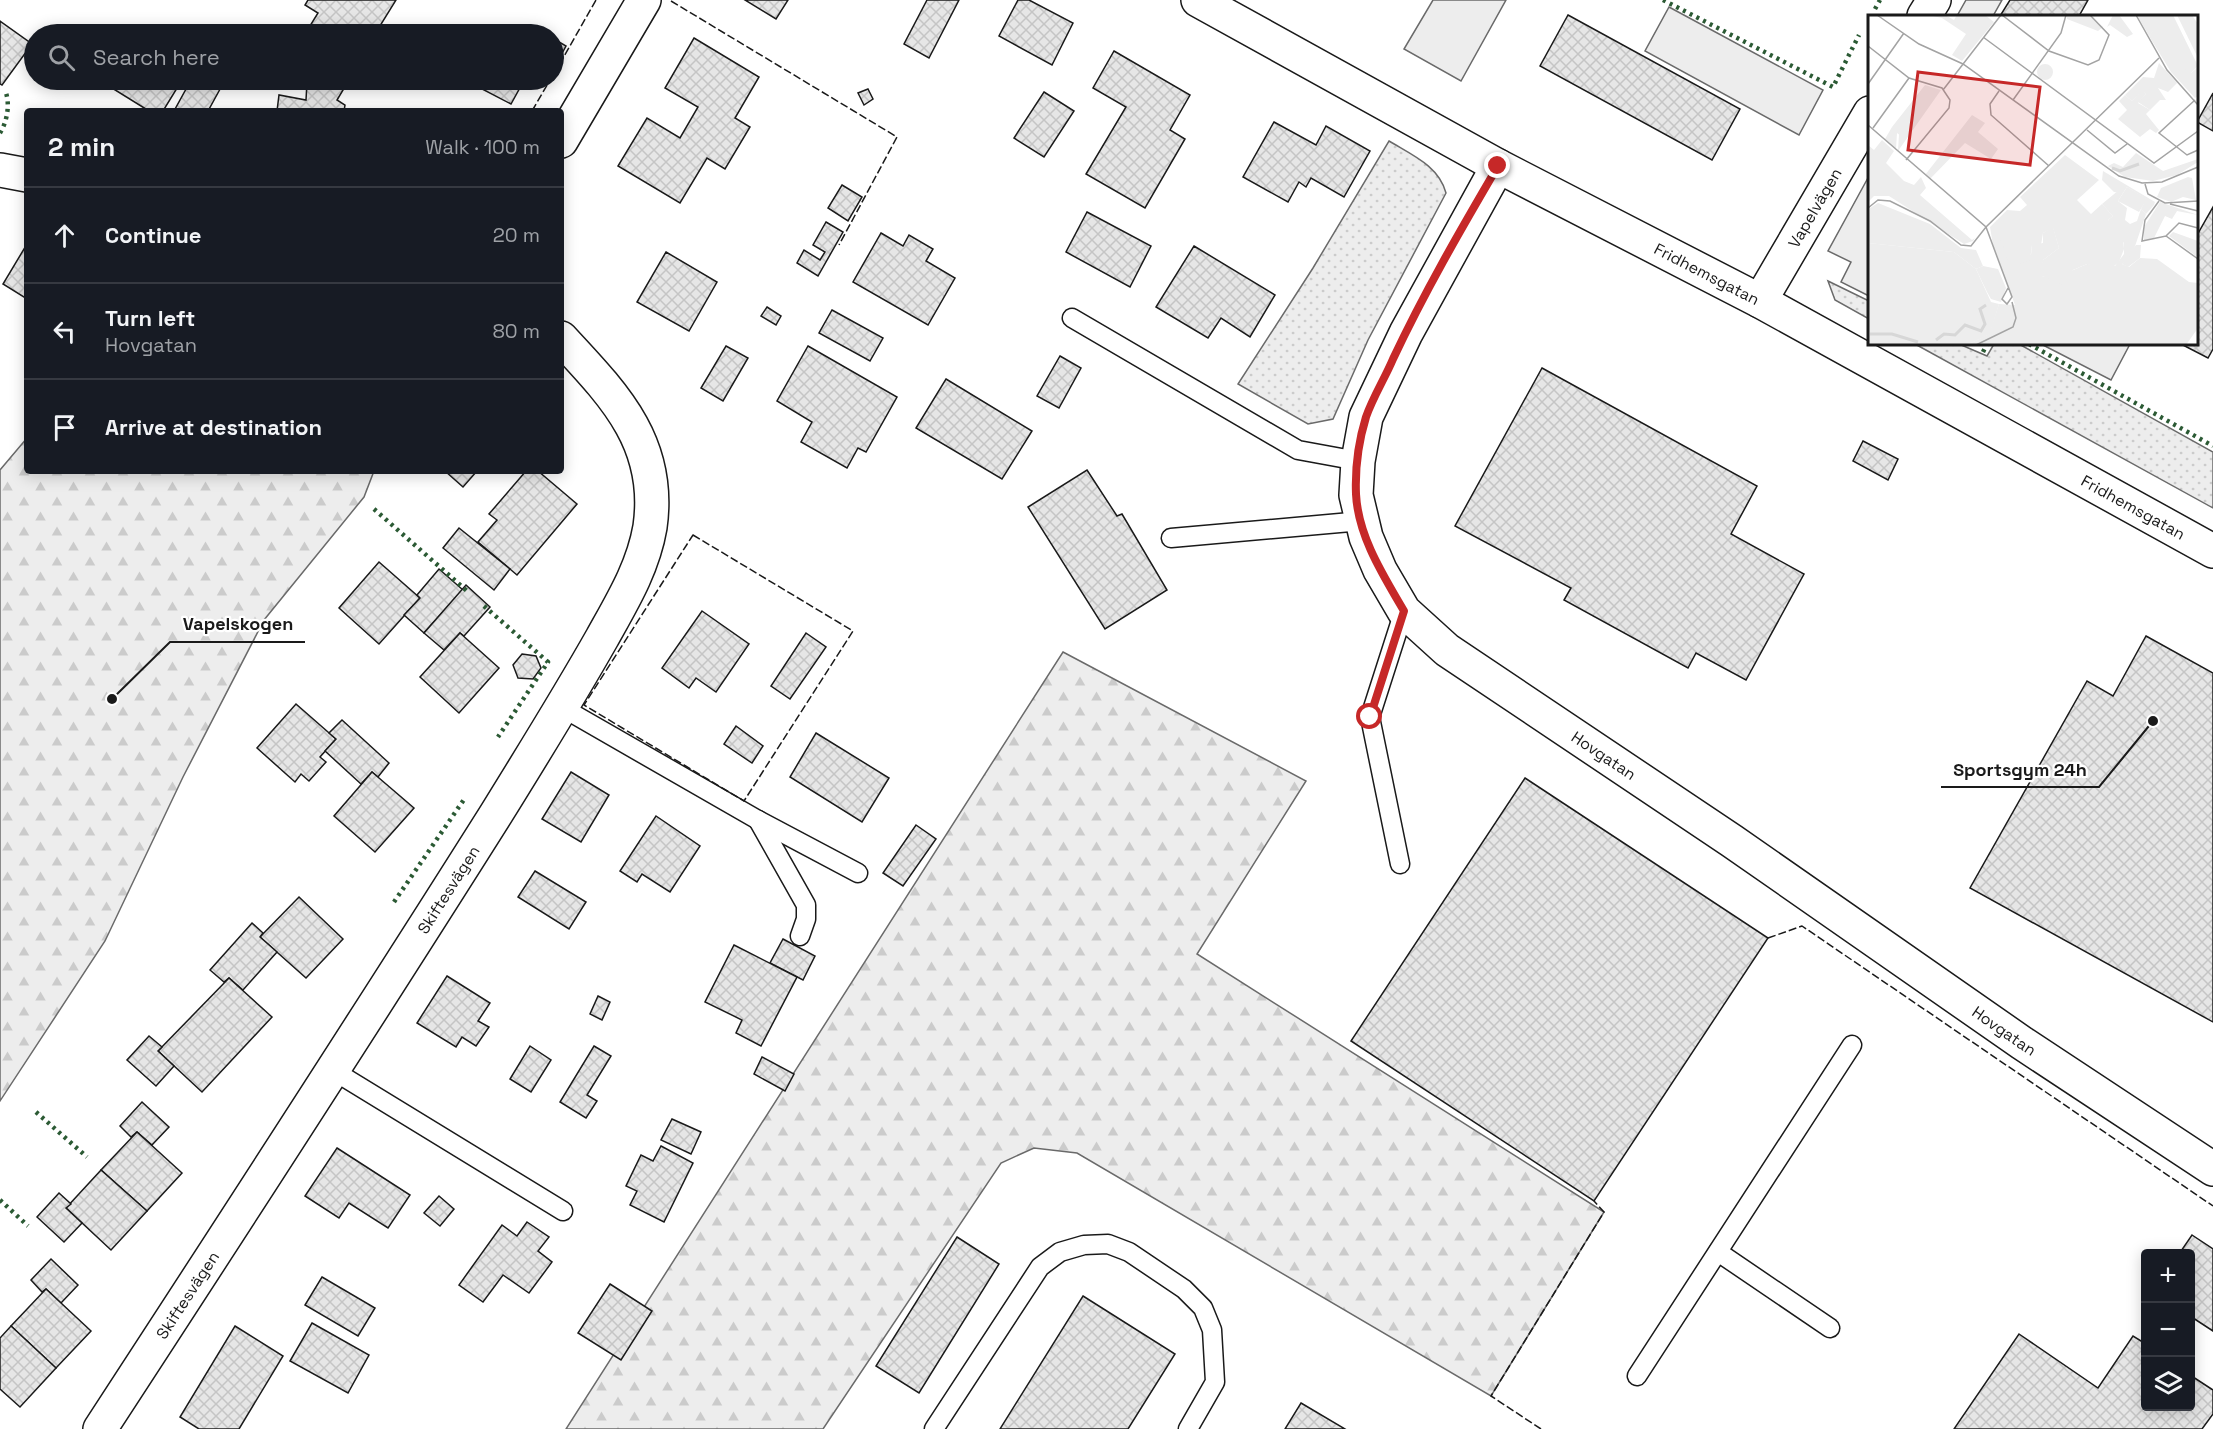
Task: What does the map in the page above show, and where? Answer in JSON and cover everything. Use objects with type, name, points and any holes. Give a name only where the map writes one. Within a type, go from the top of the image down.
[{"type":"street","points":[[564,136],[644,0]]},
{"type":"street","name":"Fridhemsgatan","points":[[1198,0],[1498,166],[1760,302],[2213,550]]},
{"type":"street","points":[[1925,15],[1934,0]]},
{"type":"street","name":"Vapelvägen","points":[[1760,302],[1868,115]]},
{"type":"street","name":"Hovgatan","points":[[1498,166],[1476,202],[1406,333],[1366,417],[1358,460],[1356,495],[1362,521],[1380,570],[1404,611],[1447,650],[1732,841],[2022,1043],[2213,1169]]},
{"type":"street","points":[[0,170],[24,174]]},
{"type":"street","name":"Skiftesvägen","points":[[100,1429],[334,1071],[563,708],[636,575],[650,527],[651,479],[637,430],[611,392],[564,341]]},
{"type":"lane","points":[[1072,318],[1298,450],[1358,460]]},
{"type":"lane","points":[[1171,538],[1362,521]]},
{"type":"lane","points":[[1400,864],[1370,717],[1404,611]]},
{"type":"lane","points":[[563,708],[758,820],[858,873]]},
{"type":"lane","points":[[758,820],[806,905],[806,919],[800,936]]},
{"type":"lane","points":[[1637,1376],[1852,1045]]},
{"type":"lane","points":[[334,1071],[563,1211]]},
{"type":"lane","points":[[934,1429],[1040,1268],[1060,1252],[1084,1245],[1100,1244],[1129,1252],[1184,1288],[1203,1308],[1212,1330],[1215,1382],[1188,1429]]},
{"type":"lane","points":[[1718,1252],[1830,1328]]},
{"type":"green space","points":[[1389,141],[1431,168],[1446,193],[1368,340],[1333,419],[1308,424],[1238,384],[1313,268]]},
{"type":"green space","points":[[1828,281],[1868,301],[1868,318],[1835,300]]},
{"type":"green space","points":[[1917,345],[1961,345],[1987,356],[1993,345],[2021,345],[2213,452],[2213,508]]},
{"type":"green space","points":[[24,442],[24,474],[373,474],[364,497],[264,620],[183,777],[105,941],[0,1101],[0,470]]},
{"type":"green space","points":[[1063,652],[1306,781],[1197,954],[1604,1212],[1491,1396],[1077,1153],[1034,1148],[1001,1163],[823,1429],[566,1429]]},
{"type":"shaded area","points":[[1433,0],[1506,0],[1461,81],[1404,49]]},
{"type":"shaded area","points":[[1966,0],[2002,0],[1994,15],[1958,15]]},
{"type":"shaded area","points":[[1669,7],[1823,90],[1799,135],[1645,51]]},
{"type":"shaded area","points":[[1868,178],[1868,296],[1841,282],[1851,262],[1828,251]]},
{"type":"shaded area","points":[[2043,345],[2129,345],[2111,380]]},
{"type":"building","points":[[308,0],[396,0],[381,24],[311,24],[318,13],[305,5]]},
{"type":"building","points":[[745,0],[788,0],[776,19]]},
{"type":"building","points":[[927,0],[959,0],[929,58],[904,44]]},
{"type":"building","points":[[1018,0],[1029,0],[1073,23],[1052,65],[999,36]]},
{"type":"building","points":[[2010,0],[2088,0],[2080,15],[2001,15]]},
{"type":"building","points":[[1568,15],[1740,109],[1712,160],[1540,66]]},
{"type":"building","points":[[0,21],[24,38],[24,55],[2,85],[0,84]]},
{"type":"building","points":[[694,38],[759,77],[735,118],[750,127],[725,169],[707,158],[680,203],[618,166],[647,118],[680,138],[698,107],[665,88]]},
{"type":"building","points":[[1114,51],[1190,95],[1170,130],[1185,139],[1145,208],[1086,174],[1126,107],[1093,88]]},
{"type":"building","points":[[868,89],[873,99],[864,105],[858,93]]},
{"type":"building","points":[[115,90],[176,90],[165,108],[144,108]]},
{"type":"building","points":[[186,90],[220,90],[210,108],[176,108]]},
{"type":"building","points":[[307,90],[343,90],[337,100],[345,105],[344,108],[277,108],[279,95],[306,100]]},
{"type":"building","points":[[484,90],[519,90],[511,104]]},
{"type":"building","points":[[1044,92],[1074,111],[1044,157],[1014,138]]},
{"type":"building","points":[[2213,93],[2213,131],[2198,123]]},
{"type":"building","points":[[1274,122],[1316,145],[1326,126],[1370,151],[1344,197],[1311,178],[1306,187],[1299,182],[1288,202],[1243,177]]},
{"type":"building","points":[[842,185],[862,197],[848,221],[828,208]]},
{"type":"building","points":[[2213,207],[2213,349],[2208,358],[2183,345],[2198,345],[2198,233]]},
{"type":"building","points":[[1087,212],[1151,246],[1130,287],[1066,252]]},
{"type":"building","points":[[826,222],[843,232],[818,276],[797,263],[804,250],[820,260],[825,252],[813,245]]},
{"type":"building","points":[[881,233],[903,246],[909,235],[933,249],[926,261],[955,278],[928,325],[853,282]]},
{"type":"building","points":[[1194,246],[1275,295],[1250,337],[1221,318],[1208,338],[1156,307]]},
{"type":"building","points":[[24,249],[24,297],[3,284]]},
{"type":"building","points":[[666,252],[717,282],[689,331],[637,302]]},
{"type":"building","points":[[767,307],[781,316],[776,325],[761,316]]},
{"type":"building","points":[[832,310],[883,338],[870,361],[819,333]]},
{"type":"building","points":[[726,346],[748,358],[723,401],[701,388]]},
{"type":"building","points":[[808,346],[897,397],[866,452],[858,448],[847,468],[801,442],[812,422],[777,401]]},
{"type":"building","points":[[1060,356],[1081,368],[1059,408],[1037,396]]},
{"type":"building","points":[[1542,368],[1757,486],[1731,534],[1804,574],[1746,680],[1696,653],[1688,668],[1564,600],[1571,588],[1455,526]]},
{"type":"building","points":[[946,379],[1032,431],[1002,479],[916,428]]},
{"type":"building","points":[[1863,441],[1898,459],[1888,480],[1853,461]]},
{"type":"building","points":[[1087,470],[1117,516],[1122,514],[1167,590],[1105,629],[1028,507]]},
{"type":"building","points":[[448,474],[474,474],[463,487]]},
{"type":"building","points":[[523,474],[542,474],[577,504],[517,575],[478,542],[497,520],[489,514]]},
{"type":"building","points":[[459,528],[510,569],[494,590],[443,548]]},
{"type":"building","points":[[379,562],[420,598],[379,644],[339,608]]},
{"type":"building","points":[[439,569],[463,590],[424,633],[404,615],[420,598],[417,595]]},
{"type":"building","points":[[466,585],[490,607],[464,636],[460,633],[444,650],[424,633]]},
{"type":"building","points":[[702,611],[749,644],[716,692],[696,678],[689,688],[662,668]]},
{"type":"building","points":[[460,633],[499,668],[459,713],[420,677]]},
{"type":"building","points":[[806,633],[826,647],[790,699],[771,686]]},
{"type":"building","points":[[2146,636],[2213,673],[2213,1022],[1970,888],[2087,681],[2113,696]]},
{"type":"building","points":[[522,654],[536,656],[541,668],[533,679],[518,678],[513,665]]},
{"type":"building","points":[[296,704],[336,739],[320,757],[326,762],[309,781],[301,774],[295,782],[257,748]]},
{"type":"building","points":[[342,720],[389,763],[378,777],[372,772],[361,784],[325,751],[336,739],[329,733]]},
{"type":"building","points":[[736,726],[763,746],[752,763],[724,744]]},
{"type":"building","points":[[816,733],[889,778],[862,822],[790,777]]},
{"type":"building","points":[[372,772],[414,808],[375,852],[334,816]]},
{"type":"building","points":[[571,772],[609,795],[581,842],[542,819]]},
{"type":"building","points":[[1525,778],[1768,938],[1594,1201],[1351,1041]]},
{"type":"building","points":[[656,816],[700,846],[670,892],[642,874],[637,882],[620,871]]},
{"type":"building","points":[[916,825],[936,839],[903,886],[883,873]]},
{"type":"building","points":[[535,871],[586,902],[569,929],[518,897]]},
{"type":"building","points":[[299,897],[343,939],[306,978],[260,937]]},
{"type":"building","points":[[252,923],[263,933],[260,937],[277,952],[243,990],[229,978],[224,982],[210,970]]},
{"type":"building","points":[[783,939],[815,956],[803,980],[770,963]]},
{"type":"building","points":[[734,945],[797,977],[761,1046],[736,1033],[742,1020],[705,1002]]},
{"type":"building","points":[[447,976],[490,1003],[478,1021],[489,1027],[476,1046],[462,1037],[456,1047],[417,1023]]},
{"type":"building","points":[[229,978],[272,1017],[202,1092],[158,1051]]},
{"type":"building","points":[[598,996],[610,1002],[602,1020],[590,1014]]},
{"type":"building","points":[[149,1036],[162,1047],[158,1051],[174,1066],[156,1086],[127,1060]]},
{"type":"building","points":[[530,1046],[551,1060],[531,1092],[510,1079]]},
{"type":"building","points":[[594,1046],[611,1056],[587,1095],[597,1101],[586,1118],[560,1102]]},
{"type":"building","points":[[762,1057],[794,1074],[785,1091],[754,1074]]},
{"type":"building","points":[[142,1102],[169,1127],[152,1145],[137,1132],[131,1137],[120,1126]]},
{"type":"building","points":[[672,1119],[701,1132],[691,1154],[661,1140]]},
{"type":"building","points":[[137,1132],[182,1173],[147,1211],[101,1170]]},
{"type":"building","points":[[661,1146],[693,1163],[664,1222],[630,1205],[637,1191],[626,1186],[641,1155],[653,1161]]},
{"type":"building","points":[[337,1148],[410,1195],[388,1228],[349,1203],[339,1218],[305,1196]]},
{"type":"building","points":[[101,1170],[147,1211],[111,1250],[66,1208]]},
{"type":"building","points":[[59,1193],[71,1204],[66,1208],[82,1223],[64,1242],[37,1217]]},
{"type":"building","points":[[439,1196],[454,1209],[440,1226],[424,1213]]},
{"type":"building","points":[[527,1222],[549,1237],[538,1251],[552,1262],[529,1293],[503,1275],[483,1302],[459,1285],[502,1225],[517,1236]]},
{"type":"building","points":[[2192,1235],[2213,1249],[2213,1331],[2195,1319],[2195,1249],[2182,1249]]},
{"type":"building","points":[[957,1237],[999,1264],[919,1393],[876,1366]]},
{"type":"building","points":[[51,1259],[78,1285],[61,1303],[46,1289],[42,1292],[31,1280]]},
{"type":"building","points":[[322,1277],[375,1308],[358,1336],[305,1305]]},
{"type":"building","points":[[610,1284],[652,1311],[621,1360],[578,1333]]},
{"type":"building","points":[[46,1289],[91,1331],[56,1368],[11,1326]]},
{"type":"building","points":[[1083,1296],[1175,1354],[1128,1429],[1000,1429]]},
{"type":"building","points":[[312,1323],[369,1355],[348,1393],[290,1361]]},
{"type":"building","points":[[11,1326],[56,1368],[20,1407],[0,1389],[0,1338]]},
{"type":"building","points":[[235,1326],[283,1356],[239,1429],[199,1429],[180,1417]]},
{"type":"building","points":[[2019,1334],[2098,1388],[2133,1336],[2141,1341],[2141,1411],[2195,1411],[2195,1378],[2213,1390],[2213,1414],[2202,1429],[1954,1429]]},
{"type":"building","points":[[1301,1403],[1345,1429],[1285,1429]]},
{"type":"hedge","points":[[1663,0],[1833,87],[1859,35]]},
{"type":"hedge","points":[[1875,9],[1880,0]]},
{"type":"hedge","points":[[0,133],[7,113],[6,93]]},
{"type":"hedge","points":[[1983,352],[1986,345]]},
{"type":"hedge","points":[[2031,345],[2213,446]]},
{"type":"hedge","points":[[374,509],[467,591]]},
{"type":"hedge","points":[[484,606],[548,662],[498,737]]},
{"type":"hedge","points":[[394,902],[465,798]]},
{"type":"hedge","points":[[36,1112],[87,1157]]},
{"type":"hedge","points":[[0,1200],[28,1226]]},
{"type":"fence","points":[[564,56],[596,0]]},
{"type":"fence","points":[[671,1],[897,137],[839,245]]},
{"type":"fence","points":[[534,108],[544,90]]},
{"type":"fence","points":[[693,535],[853,631],[744,801],[584,705],[693,535]]},
{"type":"fence","points":[[1768,938],[1802,926],[2213,1206]]},
{"type":"fence","points":[[1541,1429],[1491,1396],[1604,1212],[1594,1201]]},
{"type":"place","name":"Vapelskogen","points":[[112,699]]},
{"type":"place","name":"Sportsgym 24h","points":[[2153,721]]},
{"type":"route","points":[[1370,717],[1404,611],[1380,570],[1366,537],[1356,495],[1358,460],[1366,417],[1406,333],[1476,202],[1498,166]]}]
